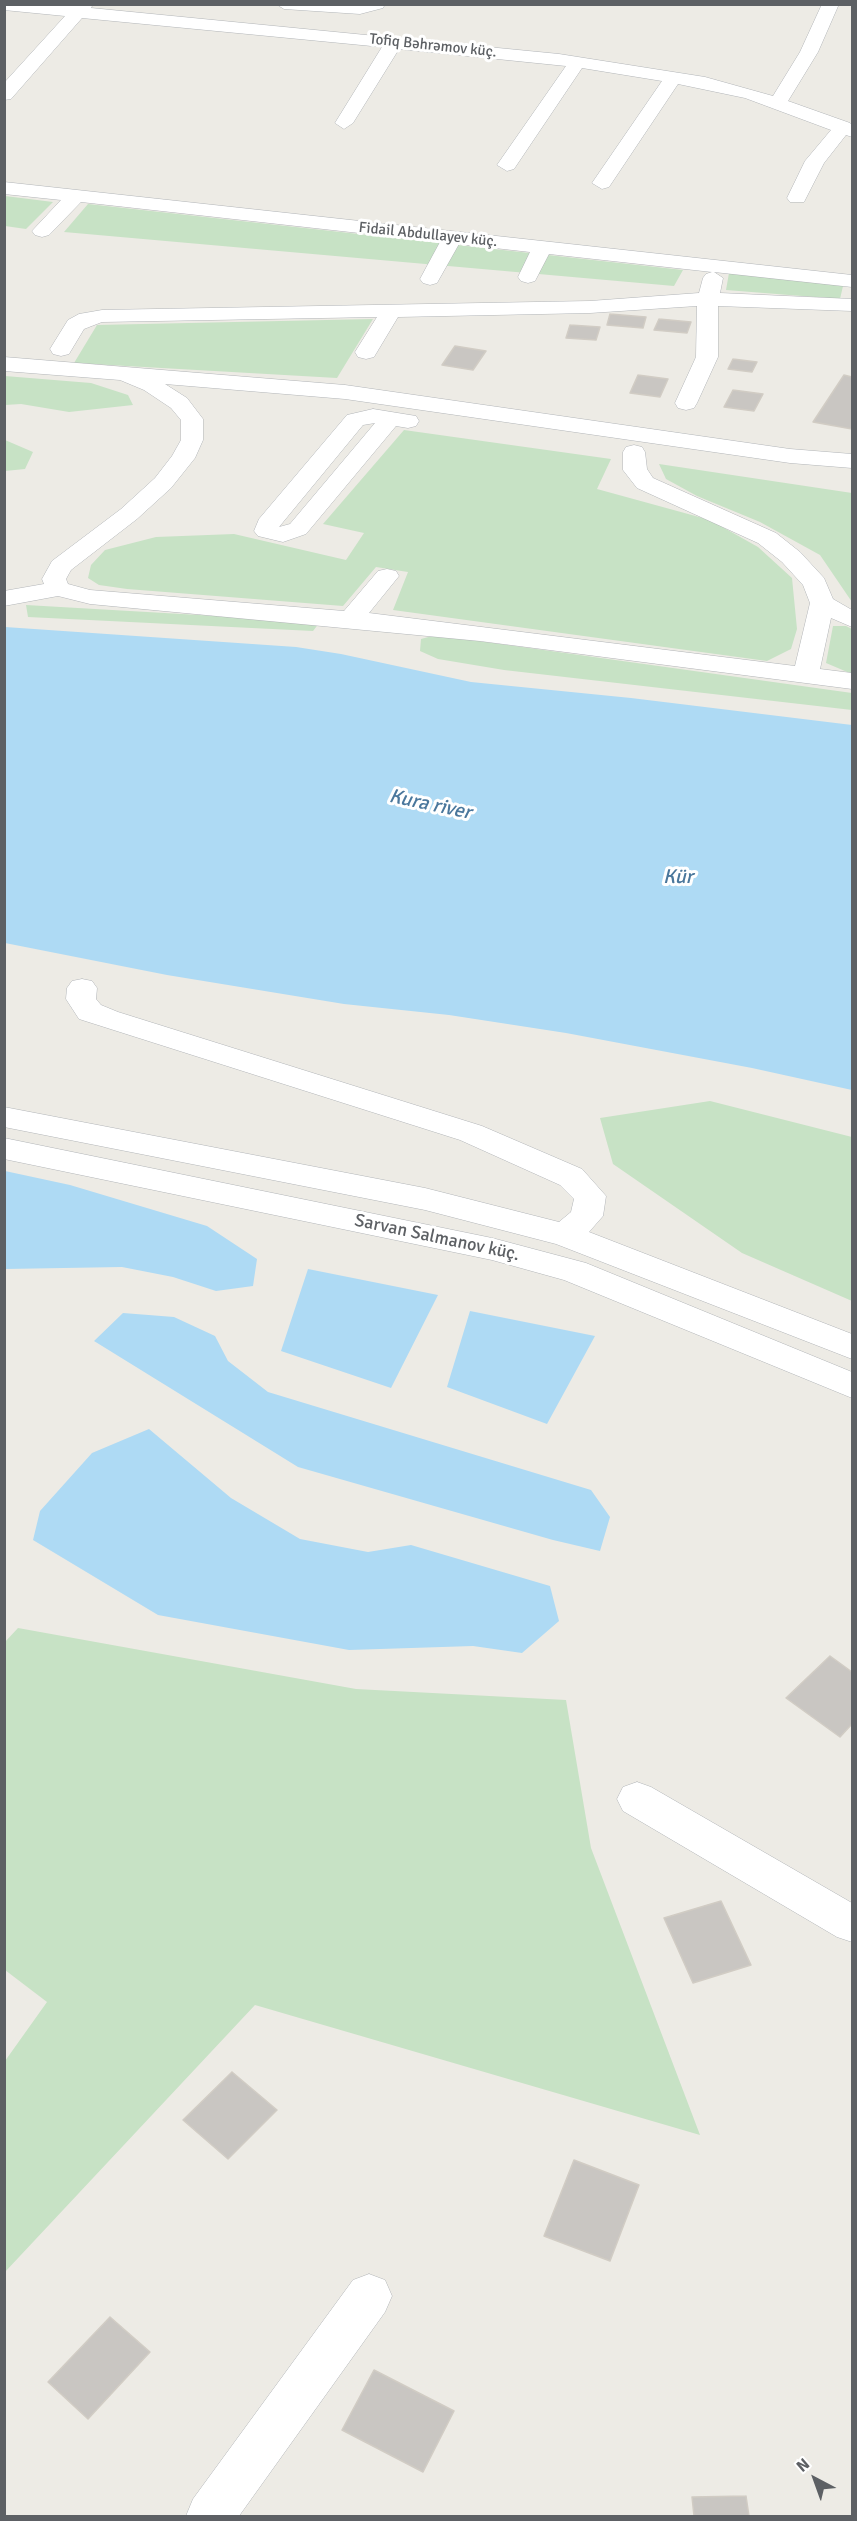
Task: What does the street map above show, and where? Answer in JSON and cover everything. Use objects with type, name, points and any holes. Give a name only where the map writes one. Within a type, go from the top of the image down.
[{"type":"street","name":"Tofiq Bəhrəmov küç.","points":[[4,4],[82,8],[229,26],[394,42],[568,55],[674,78],[705,82],[778,104],[848,129]]},
{"type":"street","points":[[284,4],[360,9],[377,4]]},
{"type":"street","points":[[778,104],[809,52],[831,4]]},
{"type":"street","points":[[4,95],[82,8]]},
{"type":"street","points":[[229,26],[245,12]]},
{"type":"street","points":[[344,123],[394,42]]},
{"type":"street","points":[[507,165],[568,55]]},
{"type":"street","points":[[602,183],[674,78]]},
{"type":"street","points":[[797,198],[815,161],[848,129]]},
{"type":"street","name":"Fidail Abdullayev küç.","points":[[4,188],[852,281]]},
{"type":"street","points":[[42,231],[76,196]]},
{"type":"street","points":[[430,279],[452,238]]},
{"type":"street","points":[[528,277],[542,248]]},
{"type":"street","points":[[686,403],[706,357],[708,299],[716,267]]},
{"type":"street","points":[[61,349],[76,325],[87,318],[102,316],[590,307],[708,299],[852,305]]},
{"type":"street","points":[[366,352],[390,311]]},
{"type":"street","points":[[4,364],[282,385],[345,392],[790,456],[852,461]]},
{"type":"street","points":[[58,589],[54,579],[61,566],[129,513],[163,483],[183,458],[192,440],[192,419],[179,404],[152,385],[127,375]]},
{"type":"street","points":[[390,419],[298,529],[283,535],[267,531],[267,524],[348,427],[355,420],[364,418],[390,419],[852,482]]},
{"type":"street","points":[[634,453],[635,471],[645,483],[743,525],[767,538],[791,557],[815,583],[822,603],[806,675]]},
{"type":"street","points":[[351,619],[387,576]]},
{"type":"street","points":[[4,599],[58,589],[90,597],[351,619],[852,681]]},
{"type":"street","points":[[822,603],[852,620]]},
{"type":"street","points":[[82,988],[81,999],[90,1012],[107,1019],[471,1133],[571,1177],[590,1196],[586,1216],[565,1234]]},
{"type":"street","points":[[4,1117],[425,1199],[565,1234],[852,1347]]},
{"type":"street","name":"Sarvan Salmanov küç.","points":[[4,1148],[492,1249],[574,1271],[852,1386]]},
{"type":"street","points":[[637,1798],[852,1924]]},
{"type":"street","points":[[210,2517],[369,2296]]},
{"type":"green space","points":[[5,196],[53,202],[26,229],[5,226]]},
{"type":"green space","points":[[88,204],[683,270],[674,286],[64,232]]},
{"type":"green space","points":[[729,273],[843,286],[840,299],[726,290]]},
{"type":"green space","points":[[373,319],[337,378],[74,363],[97,325]]},
{"type":"green space","points":[[5,376],[91,383],[128,395],[133,405],[69,412],[21,404],[5,405]]},
{"type":"green space","points":[[404,430],[611,459],[597,489],[710,520],[758,547],[792,578],[797,629],[791,649],[767,661],[393,610],[408,572],[376,567],[343,606],[127,589],[99,585],[88,578],[91,565],[105,550],[156,537],[234,534],[346,560],[364,533],[323,524]]},
{"type":"green space","points":[[5,440],[33,452],[25,469],[5,471]]},
{"type":"green space","points":[[659,464],[852,493],[852,602],[820,555],[760,522],[697,496],[666,479]]},
{"type":"green space","points":[[26,605],[320,622],[313,631],[28,617]]},
{"type":"green space","points":[[833,626],[846,626],[852,629],[852,674],[826,663]]},
{"type":"green space","points":[[436,635],[852,693],[852,710],[504,670],[438,659],[420,651],[421,639]]},
{"type":"green space","points":[[710,1101],[852,1137],[852,1301],[742,1253],[613,1164],[600,1118]]},
{"type":"green space","points":[[18,1628],[356,1689],[566,1700],[591,1848],[700,2135],[255,2005],[5,2272],[5,2061],[47,2002],[5,1970],[4,1643]]},
{"type":"water","name":"Kür","points":[[5,627],[296,647],[341,654],[471,682],[631,698],[852,725],[852,1090],[752,1068],[566,1033],[449,1015],[344,1004],[167,975],[5,943]]},
{"type":"water","points":[[5,1171],[70,1185],[207,1226],[257,1259],[253,1286],[216,1291],[173,1277],[122,1267],[5,1269]]},
{"type":"water","points":[[308,1269],[438,1295],[391,1388],[281,1351]]},
{"type":"water","points":[[470,1311],[595,1336],[547,1424],[447,1387]]},
{"type":"water","points":[[123,1313],[174,1317],[215,1336],[228,1361],[268,1392],[591,1490],[610,1517],[600,1551],[553,1540],[298,1467],[94,1341]]},
{"type":"water","points":[[149,1429],[231,1498],[300,1539],[368,1552],[411,1545],[550,1586],[559,1621],[522,1653],[473,1646],[349,1650],[158,1615],[33,1540],[40,1511],[92,1453]]},
{"type":"building","points":[[610,314],[646,317],[643,328],[607,325]]},
{"type":"building","points":[[659,319],[691,322],[687,333],[654,330]]},
{"type":"building","points":[[570,325],[600,327],[596,340],[566,338]]},
{"type":"building","points":[[455,346],[486,351],[473,370],[442,365]]},
{"type":"building","points":[[733,359],[757,362],[752,372],[728,369]]},
{"type":"building","points":[[638,375],[668,379],[660,397],[630,393]]},
{"type":"building","points":[[844,375],[852,377],[852,429],[813,422]]},
{"type":"building","points":[[733,390],[763,394],[754,411],[724,407]]},
{"type":"building","points":[[830,1656],[852,1672],[852,1724],[840,1737],[786,1698]]},
{"type":"building","points":[[721,1901],[751,1965],[693,1983],[664,1918]]},
{"type":"building","points":[[232,2072],[277,2110],[228,2159],[183,2120]]},
{"type":"building","points":[[574,2160],[639,2185],[610,2261],[544,2236]]},
{"type":"building","points":[[110,2317],[150,2352],[88,2419],[48,2382]]},
{"type":"building","points":[[374,2370],[454,2411],[423,2472],[342,2430]]},
{"type":"building","points":[[746,2496],[749,2516],[694,2516],[692,2497]]},
{"type":"water label","name":"Kura river","points":[[430,805]]}]
